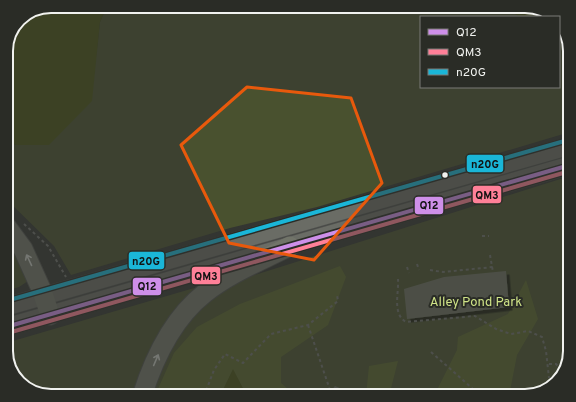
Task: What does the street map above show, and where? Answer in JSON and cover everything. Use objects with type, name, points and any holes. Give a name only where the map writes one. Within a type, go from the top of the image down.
[{"type":"highway","points":[[15,221],[23,249],[44,296],[50,315]]},
{"type":"highway","points":[[145,389],[159,351],[180,319],[204,294],[233,275],[290,246]]},
{"type":"main road","points":[[13,305],[563,148]]},
{"type":"main road","points":[[13,325],[563,167]]},
{"type":"path","points":[[15,221],[48,246],[66,276]]},
{"type":"path","points":[[482,236],[489,236]]},
{"type":"path","points":[[490,255],[493,272]]},
{"type":"path","points":[[418,264],[420,270]]},
{"type":"path","points":[[407,267],[409,273]]},
{"type":"path","points":[[430,270],[443,272],[492,267]]},
{"type":"path","points":[[398,279],[398,313],[400,319],[406,322],[475,316],[496,329],[511,334],[528,331],[542,337],[549,364],[549,378]]},
{"type":"path","points":[[207,389],[214,370],[225,354],[243,363],[270,334],[308,326],[338,301],[337,295]]},
{"type":"path","points":[[308,326],[330,389]]},
{"type":"path","points":[[431,352],[473,389]]},
{"type":"path","points":[[549,364],[556,364],[559,368]]},
{"type":"highlighted area","points":[[247,87],[351,98],[382,183],[314,260],[229,243],[181,145]]},
{"type":"green space","points":[[104,13],[514,13],[518,16],[420,16],[420,88],[560,88],[560,39],[563,46],[563,134],[317,207],[230,228],[71,275],[54,246],[13,206],[13,144],[16,145],[91,101],[100,22]]},
{"type":"green space","name":"Alley Pond Park","points":[[563,178],[563,356],[560,366],[554,376],[546,383],[537,387],[525,389],[46,389],[30,383],[24,378],[14,361],[13,341],[201,286],[194,294]]},
{"type":"green space","points":[[13,249],[28,281],[13,289]]},
{"type":"shaded area","points":[[104,13],[100,22],[92,101],[49,145],[16,145],[13,144],[13,48],[17,34],[26,22],[43,14]]},
{"type":"shaded area","points":[[514,13],[530,13],[540,16],[518,16]]},
{"type":"shaded area","points":[[340,266],[346,277],[328,325],[281,357],[281,383],[288,389],[243,389],[233,370],[224,389],[158,389],[174,353],[197,327],[240,304]]},
{"type":"shaded area","points":[[526,280],[538,319],[517,355],[510,389],[438,389],[457,350],[458,337],[508,314]]},
{"type":"shaded area","points":[[398,361],[391,389],[367,389],[369,366]]},
{"type":"shaded area","points":[[233,369],[243,389],[223,389]]},
{"type":"building","points":[[506,271],[509,307],[407,319],[404,289],[444,277]]},
{"type":"building","points":[[335,386],[342,389],[333,389]]},
{"type":"transit line","name":"n20G","points":[[13,299],[563,141]]},
{"type":"transit line","name":"Q12","points":[[13,325],[563,167]]},
{"type":"transit line","name":"QM3","points":[[13,332],[563,173]]}]
